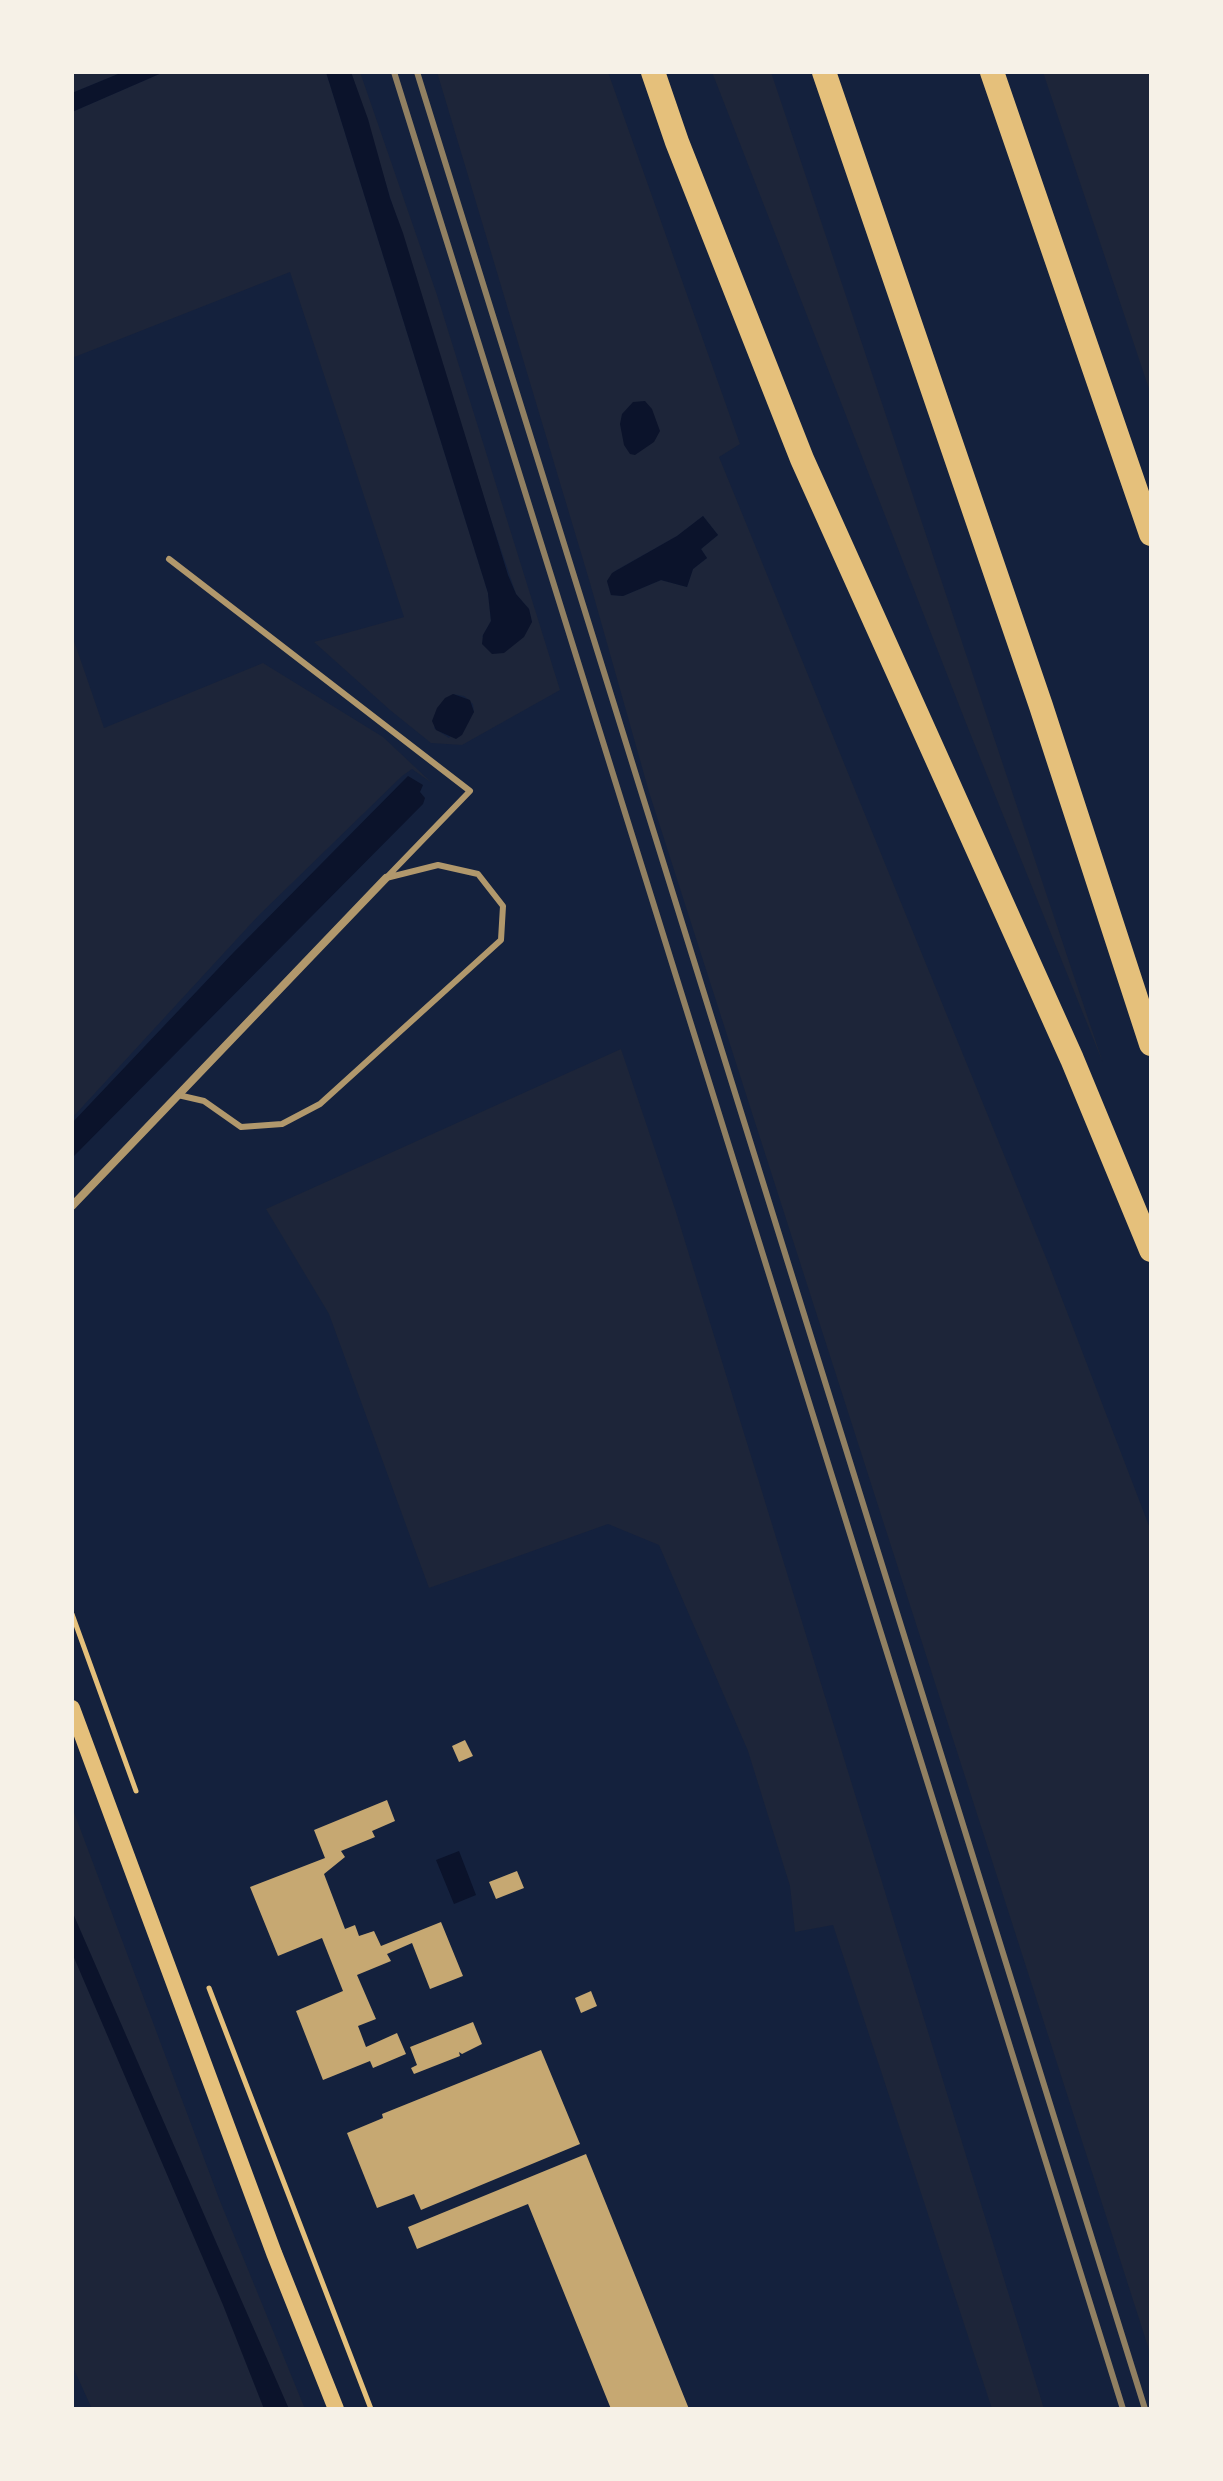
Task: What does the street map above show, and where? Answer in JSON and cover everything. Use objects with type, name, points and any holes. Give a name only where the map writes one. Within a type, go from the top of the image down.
[{"type":"highway","points":[[653,72],[677,142],[802,459],[1066,1044],[1151,1250]]},
{"type":"highway","points":[[824,72],[1041,706],[1151,1044]]},
{"type":"highway","points":[[992,72],[1151,534]]},
{"type":"main road","points":[[72,1708],[274,2253],[336,2409]]},
{"type":"street","points":[[72,1206],[386,878]]},
{"type":"lane","points":[[169,559],[470,791],[386,878]]},
{"type":"lane","points":[[178,1095],[204,1101],[241,1127],[282,1124],[320,1104],[501,940],[503,906],[478,874],[438,865],[386,878]]},
{"type":"path","points":[[72,1614],[141,1805]]},
{"type":"path","points":[[206,1981],[371,2409]]},
{"type":"shaded area","points":[[72,72],[123,72],[72,93]]},
{"type":"shaded area","points":[[123,72],[164,72],[72,112],[72,93]]},
{"type":"shaded area","points":[[164,72],[326,72],[488,593],[491,621],[482,637],[532,622],[529,609],[516,594],[488,511],[351,72],[360,72],[437,295],[560,690],[462,745],[431,743],[314,642],[404,617],[290,272],[72,358],[72,112]],"holes":[[[453,694],[464,696],[473,704],[474,712],[449,738],[434,728]]]},
{"type":"shaded area","points":[[326,72],[351,72],[508,575],[516,594],[529,609],[532,622],[524,637],[504,653],[492,654],[482,644],[491,621],[488,593]]},
{"type":"shaded area","points":[[437,72],[608,72],[740,444],[719,457],[1049,1265],[1151,1531],[1151,2356],[649,792],[590,583]],"holes":[[[703,516],[718,535],[701,549],[707,558],[693,569],[687,587],[661,580],[623,596],[611,595],[607,581],[615,571],[677,536]]]},
{"type":"shaded area","points":[[712,72],[771,72],[1103,1063],[966,723]]},
{"type":"shaded area","points":[[1043,72],[1148,72],[1151,84],[1151,395]]},
{"type":"shaded area","points":[[645,401],[652,409],[660,431],[654,442],[635,455],[630,454],[624,445],[620,424],[622,414],[633,402]]},
{"type":"shaded area","points":[[703,516],[718,535],[701,549],[707,558],[693,569],[687,587],[661,580],[623,596],[611,595],[607,581],[612,573],[677,536]]},
{"type":"shaded area","points":[[72,635],[104,728],[263,663],[383,737],[432,783],[412,769],[402,776],[258,916],[72,1118]]},
{"type":"shaded area","points":[[453,694],[470,700],[474,712],[462,735],[456,739],[436,730],[432,721],[437,708]]},
{"type":"shaded area","points":[[408,776],[423,785],[420,792],[425,798],[423,804],[72,1158],[72,1123],[233,953]]},
{"type":"shaded area","points":[[621,1049],[676,1212],[1044,2409],[992,2409],[833,1925],[795,1932],[790,1886],[748,1751],[659,1545],[608,1524],[429,1588],[329,1314],[266,1209]]},
{"type":"shaded area","points":[[72,1807],[220,2201],[305,2409],[92,2409],[72,2365]]},
{"type":"shaded area","points":[[459,1851],[476,1895],[454,1904],[436,1860]]},
{"type":"shaded area","points":[[72,1911],[289,2409],[264,2409],[223,2305],[72,1953]]},
{"type":"building","points":[[465,1740],[473,1756],[459,1762],[452,1746]]},
{"type":"building","points":[[387,1800],[395,1821],[372,1831],[375,1837],[341,1851],[345,1857],[324,1874],[345,1929],[355,1925],[359,1936],[374,1931],[381,1946],[441,1922],[463,1976],[430,1989],[412,1943],[387,1954],[391,1961],[357,1975],[376,2019],[358,2026],[366,2047],[397,2033],[406,2054],[373,2068],[370,2061],[323,2080],[296,2011],[343,1991],[322,1938],[278,1956],[250,1887],[325,1858],[314,1830]]},
{"type":"building","points":[[517,1871],[524,1888],[496,1899],[489,1882]]},
{"type":"building","points":[[591,1991],[597,2006],[581,2013],[575,1998]]},
{"type":"building","points":[[473,2022],[482,2044],[414,2074],[411,2068],[417,2065],[410,2047]]},
{"type":"building","points":[[541,2050],[580,2144],[421,2210],[414,2194],[377,2208],[347,2133],[383,2118],[382,2114]]},
{"type":"building","points":[[586,2154],[689,2409],[611,2409],[528,2204],[417,2249],[408,2227]]},
{"type":"railway","points":[[394,72],[1123,2409]]},
{"type":"railway","points":[[417,72],[1145,2409]]}]
